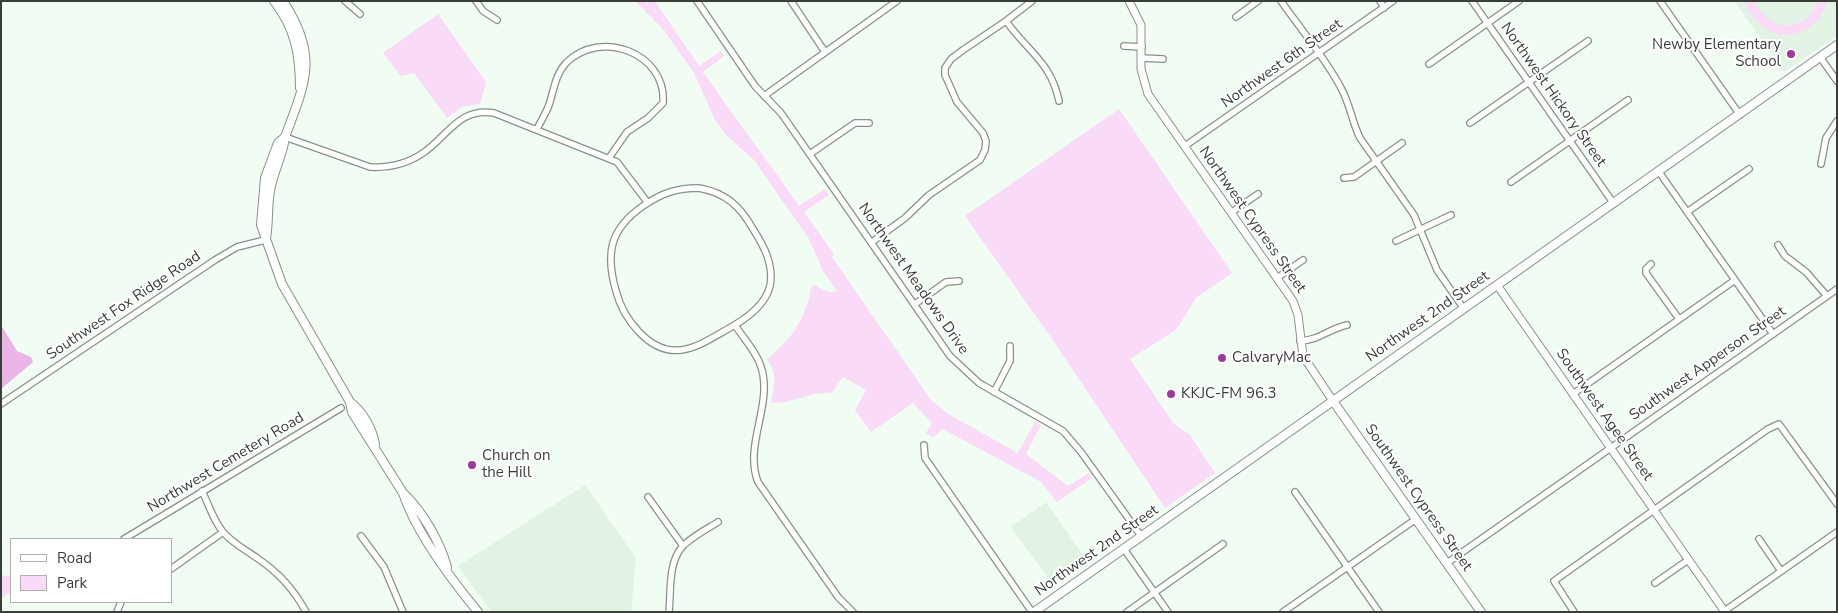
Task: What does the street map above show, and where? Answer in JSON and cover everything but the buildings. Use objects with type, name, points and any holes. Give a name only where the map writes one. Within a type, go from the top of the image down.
[{"type":"main road","points":[[274,1],[291,27],[296,41],[300,97]]},
{"type":"main road","points":[[283,1],[297,22],[305,50],[306,76],[270,189],[269,223],[266,240],[282,284],[350,402],[358,408],[373,432],[375,446],[403,493],[414,503],[438,545],[448,569],[475,611]]},
{"type":"main road","name":"Northwest 2nd Street","points":[[1033,612],[1837,45]]},
{"type":"main road","name":"Southwest Cypress Street","points":[[1333,401],[1481,612]]},
{"type":"street","points":[[345,1],[360,14]]},
{"type":"street","points":[[476,1],[483,11],[497,20]]},
{"type":"street","name":"Northwest Meadows Drive","points":[[697,1],[755,86],[782,113],[958,365],[994,392],[1063,430],[1141,536]]},
{"type":"street","points":[[791,1],[825,52]]},
{"type":"street","points":[[764,96],[897,1]]},
{"type":"street","points":[[872,242],[905,218],[929,195],[980,160],[986,141],[983,133],[957,102],[945,75],[945,68],[962,50],[1032,1]]},
{"type":"street","name":"Northwest Cypress Street","points":[[1129,1],[1141,25],[1143,80],[1148,94],[1232,212],[1296,308],[1300,341],[1306,362],[1333,401]]},
{"type":"street","points":[[1236,17],[1258,1]]},
{"type":"street","points":[[1281,1],[1340,85],[1354,126],[1421,229],[1431,258],[1464,309]]},
{"type":"street","points":[[1380,1],[1384,8]]},
{"type":"street","name":"Northwest 6th Street","points":[[1185,146],[1393,1]]},
{"type":"street","name":"Northwest Hickory Street","points":[[1472,1],[1614,204]]},
{"type":"street","points":[[1430,64],[1520,1]]},
{"type":"street","points":[[1660,1],[1740,115]]},
{"type":"street","points":[[1006,21],[1023,44],[1044,63],[1055,84],[1059,101]]},
{"type":"street","points":[[1470,123],[1588,40]]},
{"type":"street","points":[[537,129],[549,106],[553,85],[560,71],[574,56],[596,47],[615,46],[626,49],[643,58],[657,75],[664,93],[663,103],[648,118],[627,132],[609,158]]},
{"type":"street","points":[[1124,46],[1142,47]]},
{"type":"street","points":[[1820,57],[1837,81]]},
{"type":"street","points":[[1141,58],[1163,59]]},
{"type":"street","points":[[1511,182],[1628,100]]},
{"type":"street","points":[[285,137],[368,166],[384,167],[405,162],[424,153],[449,128],[472,114],[494,113],[609,158],[622,167],[648,203]]},
{"type":"street","points":[[1821,164],[1826,138],[1837,121]]},
{"type":"street","points":[[810,154],[855,123],[869,122]]},
{"type":"street","points":[[1344,178],[1354,177],[1402,143]]},
{"type":"street","points":[[1687,212],[1749,169]]},
{"type":"street","points":[[1658,172],[1773,334]]},
{"type":"street","points":[[699,188],[718,192],[732,200],[743,212],[768,255],[770,270],[770,286],[758,306],[735,325],[692,347],[671,350],[654,343],[631,323],[624,312],[616,292],[610,254],[618,230],[628,217],[662,193],[674,190],[699,188]]},
{"type":"street","points":[[1232,212],[1258,194]]},
{"type":"street","points":[[1396,241],[1451,215]]},
{"type":"street","name":"Southwest Fox Ridge Road","points":[[1,404],[215,260],[237,247],[266,240]]},
{"type":"street","points":[[1778,245],[1785,256],[1806,272],[1827,296]]},
{"type":"street","points":[[1277,278],[1303,260]]},
{"type":"street","points":[[1651,264],[1646,269],[1646,273],[1679,319]]},
{"type":"street","points":[[1572,394],[1735,280]]},
{"type":"street","points":[[915,304],[946,282],[959,281]]},
{"type":"street","name":"Southwest Agee Street","points":[[1497,285],[1724,612]]},
{"type":"street","name":"Southwest Apperson Street","points":[[1447,563],[1837,289]]},
{"type":"street","points":[[735,325],[755,354],[763,376],[764,390],[754,448],[755,471],[758,482],[838,597],[854,612]]},
{"type":"street","points":[[1300,341],[1316,340],[1334,328],[1347,325]]},
{"type":"street","points":[[994,392],[1010,361],[1010,346]]},
{"type":"street","name":"Northwest Cemetery Road","points":[[126,538],[341,408]]},
{"type":"street","points":[[1574,612],[1554,581],[1768,429],[1779,424],[1837,504]]},
{"type":"street","points":[[924,444],[925,458],[1033,612]]},
{"type":"street","points":[[202,491],[223,532],[238,546],[272,569],[296,594],[304,611]]},
{"type":"street","points":[[1296,492],[1379,612]]},
{"type":"street","points":[[648,497],[683,546]]},
{"type":"street","points":[[1282,612],[1416,519]]},
{"type":"street","points":[[669,612],[673,566],[683,546],[718,522]]},
{"type":"street","points":[[172,568],[223,532]]},
{"type":"street","points":[[1724,612],[1837,532]]},
{"type":"street","points":[[361,536],[384,567],[403,612]]},
{"type":"street","points":[[1758,539],[1781,571]]},
{"type":"street","points":[[1127,612],[1223,544]]},
{"type":"street","points":[[1124,548],[1168,612]]},
{"type":"street","points":[[1655,583],[1688,560]]},
{"type":"shaded area","name":"Newby Elementary School","points":[[1734,1],[1837,1],[1837,36],[1784,72]]},
{"type":"shaded area","points":[[1,325],[17,351],[31,357],[33,362],[1,389]]},
{"type":"shaded area","points":[[585,485],[636,558],[631,612],[491,612],[458,566]]},
{"type":"shaded area","points":[[1046,502],[1088,562],[1054,586],[1011,527]]},
{"type":"green space","points":[[635,1],[655,1],[699,66],[721,51],[724,56],[703,72],[799,206],[825,189],[829,195],[804,212],[834,254],[832,257],[931,400],[948,414],[1018,453],[1035,422],[1041,425],[1026,454],[1068,486],[1089,473],[1092,478],[1057,502],[1041,482],[943,429],[933,437],[926,433],[932,423],[913,403],[871,432],[855,410],[866,390],[843,377],[832,393],[816,394],[787,402],[771,403],[774,375],[767,359],[784,344],[796,328],[806,309],[811,287],[815,285],[829,291],[837,291],[823,271],[809,239],[754,160],[727,136],[715,120],[694,73],[662,28]]},
{"type":"green space","points":[[1743,1],[1754,1],[1760,11],[1776,24],[1791,25],[1804,20],[1810,15],[1818,1],[1827,1],[1817,20],[1810,26],[1801,32],[1782,34],[1772,32],[1759,24]]},
{"type":"green space","points":[[438,14],[486,82],[480,104],[462,107],[447,118],[414,73],[401,76],[383,53]]},
{"type":"green space","points":[[1119,109],[1232,273],[1196,298],[1176,330],[1130,359],[1174,424],[1190,435],[1215,473],[1165,508],[1054,342],[965,216]]},
{"type":"green space","points":[[10,575],[10,593],[1,598],[1,576]]},
{"type":"place","name":"Newby Elementary School","points":[[1791,54]]},
{"type":"place","name":"CalvaryMac","points":[[1222,358]]},
{"type":"place","name":"KKJC-FM 96.3","points":[[1171,394]]},
{"type":"place","name":"Church on the Hill","points":[[472,465]]}]
